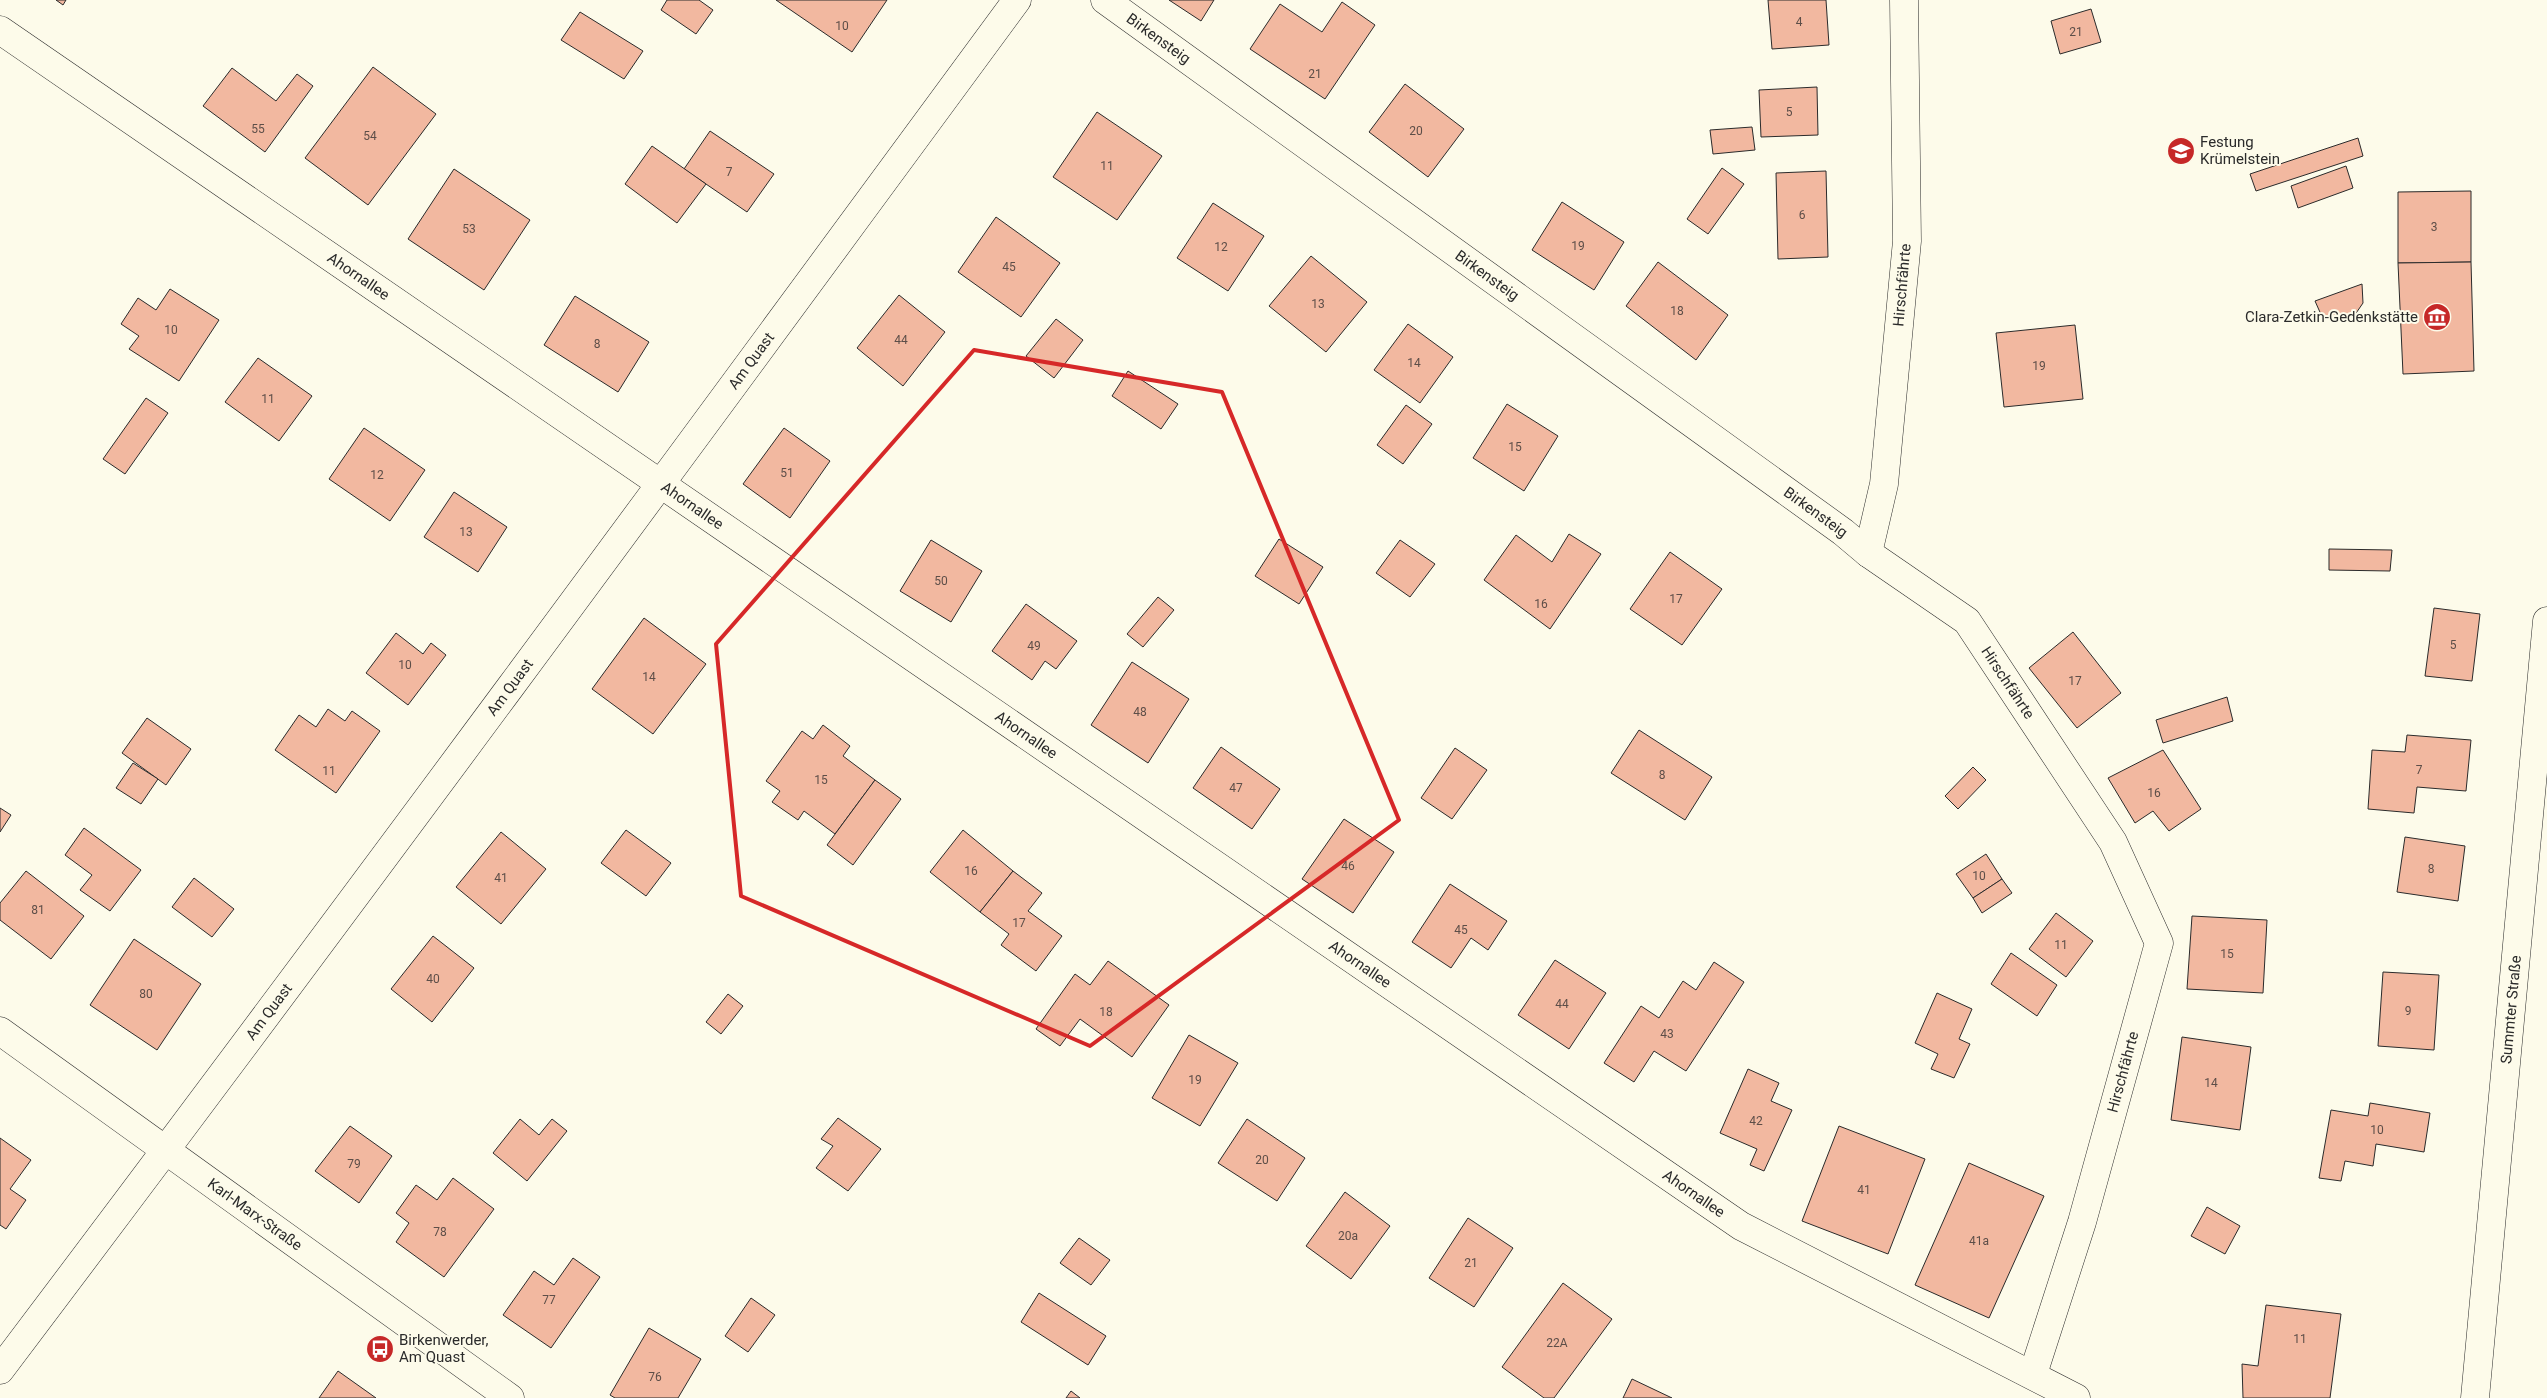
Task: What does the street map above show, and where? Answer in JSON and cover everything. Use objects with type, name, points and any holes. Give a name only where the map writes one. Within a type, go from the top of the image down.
[{"type":"street","name":"Am Quast","points":[[0,1370],[661,484],[1017,0]]},
{"type":"street","name":"Birkensteig","points":[[1105,0],[1843,532],[1868,553]]},
{"type":"street","name":"Hirschfährte","points":[[1904,0],[1907,241],[1884,484],[1868,553],[1967,621],[2113,842],[2159,943],[2082,1222],[2033,1374]]},
{"type":"street","name":"Ahornallee","points":[[0,30],[1741,1226],[2033,1374],[2076,1398]]},
{"type":"street","name":"Summter Straße","points":[[2475,1398],[2547,621]]},
{"type":"street","name":"Karl-Marx-Straße","points":[[0,1031],[510,1398]]},
{"type":"highlighted area","points":[[974,350],[1222,392],[1399,820],[1090,1046],[741,896],[716,644]]},
{"type":"building","points":[[56,0],[66,0],[63,5]]},
{"type":"building","points":[[667,0],[699,0],[713,10],[696,34],[661,10]]},
{"type":"building","points":[[776,0],[887,0],[852,52]]},
{"type":"building","points":[[1169,0],[1214,0],[1201,21]]},
{"type":"building","points":[[1768,0],[1826,0],[1829,45],[1772,49]]},
{"type":"building","points":[[1342,2],[1375,25],[1325,99],[1250,49],[1280,4],[1322,32]]},
{"type":"building","points":[[2091,9],[2101,42],[2060,54],[2051,21]]},
{"type":"building","points":[[580,12],[643,51],[624,79],[561,40]]},
{"type":"building","points":[[373,67],[436,114],[368,205],[305,158]]},
{"type":"building","points":[[232,68],[276,101],[297,74],[313,86],[265,152],[203,106]]},
{"type":"building","points":[[1405,84],[1464,129],[1428,177],[1369,132]]},
{"type":"building","points":[[1817,87],[1818,135],[1761,137],[1759,90]]},
{"type":"building","points":[[1097,112],[1162,156],[1117,220],[1053,177]]},
{"type":"building","points":[[1752,127],[1755,150],[1713,154],[1710,130]]},
{"type":"building","points":[[710,131],[774,174],[747,212],[684,169]]},
{"type":"building","points":[[2358,138],[2363,156],[2256,191],[2250,174]]},
{"type":"building","points":[[652,146],[706,184],[677,223],[625,184]]},
{"type":"building","points":[[2346,166],[2353,188],[2298,208],[2291,186]]},
{"type":"building","points":[[1722,168],[1744,184],[1708,234],[1687,219]]},
{"type":"building","points":[[454,169],[530,220],[484,290],[408,239]]},
{"type":"building","points":[[1826,171],[1828,257],[1778,259],[1776,173]]},
{"type":"building","points":[[2471,191],[2471,262],[2398,263],[2398,192]]},
{"type":"building","points":[[1562,202],[1624,242],[1594,290],[1532,250]]},
{"type":"building","points":[[1213,203],[1264,236],[1228,291],[1177,258]]},
{"type":"building","points":[[996,217],[1060,263],[1021,317],[958,272]]},
{"type":"building","points":[[1311,256],[1367,302],[1326,352],[1269,306]]},
{"type":"building","points":[[1658,262],[1728,315],[1696,360],[1626,306]]},
{"type":"building","name":"Clara-Zetkin-Gedenkstätte","points":[[2471,262],[2474,371],[2403,374],[2398,263]]},
{"type":"building","points":[[2362,284],[2363,303],[2352,319],[2323,319],[2315,301]]},
{"type":"building","points":[[170,289],[219,320],[179,381],[129,349],[139,336],[121,324],[138,298],[156,310]]},
{"type":"building","points":[[899,295],[945,332],[903,386],[857,348]]},
{"type":"building","points":[[575,296],[649,342],[618,392],[544,345]]},
{"type":"building","points":[[1056,319],[1083,340],[1054,378],[1026,356]]},
{"type":"building","points":[[1408,324],[1453,357],[1420,403],[1374,370]]},
{"type":"building","points":[[2075,325],[2083,399],[2004,407],[1996,333]]},
{"type":"building","points":[[258,358],[312,396],[279,441],[225,402]]},
{"type":"building","points":[[1128,371],[1178,404],[1161,429],[1112,396]]},
{"type":"building","points":[[146,398],[168,413],[125,474],[103,459]]},
{"type":"building","points":[[1507,404],[1558,436],[1524,491],[1473,458]]},
{"type":"building","points":[[1406,405],[1432,424],[1403,464],[1377,445]]},
{"type":"building","points":[[364,428],[425,470],[390,521],[329,479]]},
{"type":"building","points":[[784,428],[830,461],[790,518],[743,484]]},
{"type":"building","points":[[454,492],[507,527],[478,572],[424,537]]},
{"type":"building","points":[[1569,534],[1601,554],[1550,629],[1484,580],[1516,535],[1552,562]]},
{"type":"building","points":[[1279,539],[1323,567],[1299,604],[1255,576]]},
{"type":"building","points":[[931,540],[982,571],[951,622],[900,591]]},
{"type":"building","points":[[1400,540],[1435,564],[1410,597],[1376,573]]},
{"type":"building","points":[[2329,549],[2392,550],[2390,571],[2329,570]]},
{"type":"building","points":[[1670,552],[1722,589],[1682,645],[1630,609]]},
{"type":"building","points":[[1158,597],[1174,610],[1143,647],[1127,634]]},
{"type":"building","points":[[1026,604],[1077,641],[1056,669],[1045,661],[1032,680],[992,651]]},
{"type":"building","points":[[2434,608],[2480,614],[2472,681],[2425,676]]},
{"type":"building","points":[[644,618],[706,664],[653,734],[592,689]]},
{"type":"building","points":[[2073,632],[2121,693],[2077,728],[2029,668]]},
{"type":"building","points":[[396,633],[423,654],[431,643],[446,655],[408,705],[366,673]]},
{"type":"building","points":[[1132,662],[1189,699],[1148,763],[1091,725]]},
{"type":"building","points":[[2227,697],[2233,721],[2163,743],[2156,720]]},
{"type":"building","points":[[328,709],[345,721],[352,711],[380,731],[336,793],[275,750],[299,715],[316,727]]},
{"type":"building","points":[[147,718],[191,749],[166,785],[122,753]]},
{"type":"building","points":[[823,725],[850,746],[843,756],[875,780],[835,834],[804,811],[798,820],[772,802],[780,791],[766,781],[802,731],[813,739]]},
{"type":"building","points":[[1639,730],[1712,777],[1685,820],[1611,773]]},
{"type":"building","points":[[2407,735],[2471,740],[2466,791],[2417,787],[2414,813],[2368,809],[2372,750],[2405,752]]},
{"type":"building","points":[[1221,747],[1280,789],[1252,829],[1193,788]]},
{"type":"building","points":[[1455,748],[1487,770],[1452,819],[1421,798]]},
{"type":"building","points":[[2163,750],[2201,809],[2169,831],[2153,811],[2135,823],[2108,778]]},
{"type":"building","points":[[133,763],[158,779],[141,804],[116,788]]},
{"type":"building","points":[[1973,767],[1986,780],[1958,809],[1945,796]]},
{"type":"building","points":[[875,780],[901,799],[853,865],[827,845]]},
{"type":"building","points":[[0,808],[11,815],[0,832]]},
{"type":"building","points":[[1344,819],[1394,852],[1353,913],[1302,879]]},
{"type":"building","points":[[84,828],[141,870],[110,911],[80,890],[92,875],[65,855]]},
{"type":"building","points":[[626,830],[671,863],[646,896],[601,863]]},
{"type":"building","points":[[963,830],[1013,871],[980,912],[930,872]]},
{"type":"building","points":[[501,832],[546,869],[501,924],[456,887]]},
{"type":"building","points":[[2405,837],[2465,846],[2458,901],[2397,892]]},
{"type":"building","points":[[1986,854],[2002,879],[1973,898],[1956,874]]},
{"type":"building","points":[[26,871],[84,916],[51,959],[0,920],[0,903]]},
{"type":"building","points":[[1013,871],[1042,893],[1028,911],[1062,936],[1036,971],[1001,945],[1009,934],[980,912]]},
{"type":"building","points":[[194,878],[234,909],[212,937],[172,907]]},
{"type":"building","points":[[2002,879],[2012,893],[1982,913],[1973,898]]},
{"type":"building","points":[[1450,884],[1507,921],[1488,950],[1471,938],[1451,968],[1412,942]]},
{"type":"building","points":[[2056,913],[2093,941],[2066,977],[2029,949]]},
{"type":"building","points":[[2192,916],[2267,920],[2263,993],[2187,989]]},
{"type":"building","points":[[433,936],[474,968],[432,1022],[391,989]]},
{"type":"building","points":[[134,939],[201,984],[157,1050],[90,1005]]},
{"type":"building","points":[[2011,953],[2057,985],[2037,1016],[1991,984]]},
{"type":"building","points":[[1555,960],[1606,993],[1569,1049],[1518,1015]]},
{"type":"building","points":[[1108,961],[1169,1005],[1132,1057],[1080,1019],[1060,1046],[1036,1029],[1075,974],[1090,985]]},
{"type":"building","points":[[1714,962],[1744,982],[1686,1071],[1654,1051],[1634,1082],[1604,1063],[1641,1006],[1659,1018],[1683,981],[1696,990]]},
{"type":"building","points":[[2383,972],[2439,975],[2434,1050],[2378,1046]]},
{"type":"building","points":[[1937,993],[1972,1009],[1959,1039],[1970,1044],[1954,1078],[1931,1069],[1938,1054],[1915,1043]]},
{"type":"building","points":[[728,994],[743,1006],[721,1034],[706,1022]]},
{"type":"building","points":[[1189,1035],[1238,1063],[1200,1126],[1152,1098]]},
{"type":"building","points":[[2182,1037],[2251,1047],[2240,1130],[2171,1120]]},
{"type":"building","points":[[1748,1069],[1779,1083],[1771,1101],[1792,1110],[1764,1171],[1750,1165],[1757,1149],[1720,1133]]},
{"type":"building","points":[[2370,1103],[2430,1113],[2424,1152],[2376,1144],[2373,1166],[2345,1161],[2341,1181],[2319,1178],[2331,1110],[2368,1116]]},
{"type":"building","points":[[838,1118],[881,1149],[848,1191],[816,1168],[833,1146],[821,1139]]},
{"type":"building","points":[[520,1119],[539,1135],[552,1119],[567,1131],[527,1181],[493,1153]]},
{"type":"building","points":[[1247,1119],[1305,1158],[1277,1201],[1218,1163]]},
{"type":"building","points":[[350,1126],[392,1156],[359,1203],[315,1171]]},
{"type":"building","points":[[1839,1126],[1925,1159],[1888,1254],[1802,1221]]},
{"type":"building","points":[[0,1138],[31,1160],[10,1189],[26,1200],[6,1229],[0,1225]]},
{"type":"building","points":[[1969,1163],[2044,1196],[1989,1318],[1915,1285]]},
{"type":"building","points":[[453,1178],[494,1209],[444,1277],[396,1242],[409,1223],[396,1213],[416,1185],[437,1200]]},
{"type":"building","points":[[1345,1192],[1390,1226],[1351,1279],[1306,1246]]},
{"type":"building","points":[[2207,1207],[2240,1226],[2225,1254],[2191,1236]]},
{"type":"building","points":[[1468,1218],[1513,1248],[1474,1307],[1429,1278]]},
{"type":"building","points":[[1079,1238],[1110,1260],[1091,1285],[1060,1263]]},
{"type":"building","points":[[573,1258],[600,1277],[551,1348],[503,1315],[534,1271],[554,1285]]},
{"type":"building","points":[[1563,1283],[1612,1319],[1554,1398],[1544,1398],[1502,1367]]},
{"type":"building","points":[[1039,1293],[1106,1336],[1088,1365],[1021,1322]]},
{"type":"building","points":[[751,1298],[775,1315],[748,1352],[725,1336]]},
{"type":"building","points":[[2266,1305],[2341,1314],[2330,1398],[2243,1398],[2242,1364],[2258,1366]]},
{"type":"building","points":[[649,1328],[701,1359],[678,1398],[615,1398],[610,1395]]},
{"type":"building","points":[[338,1371],[376,1398],[319,1398]]},
{"type":"building","points":[[1632,1379],[1672,1398],[1623,1398]]},
{"type":"building","points":[[1071,1391],[1080,1398],[1066,1398]]},
{"type":"place","name":"Festung Krümelstein","points":[[2181,151]]},
{"type":"place","name":"Clara-Zetkin-Gedenkstätte","points":[[2437,317]]},
{"type":"place","name":"Birkenwerder, Am Quast","points":[[380,1349]]}]
